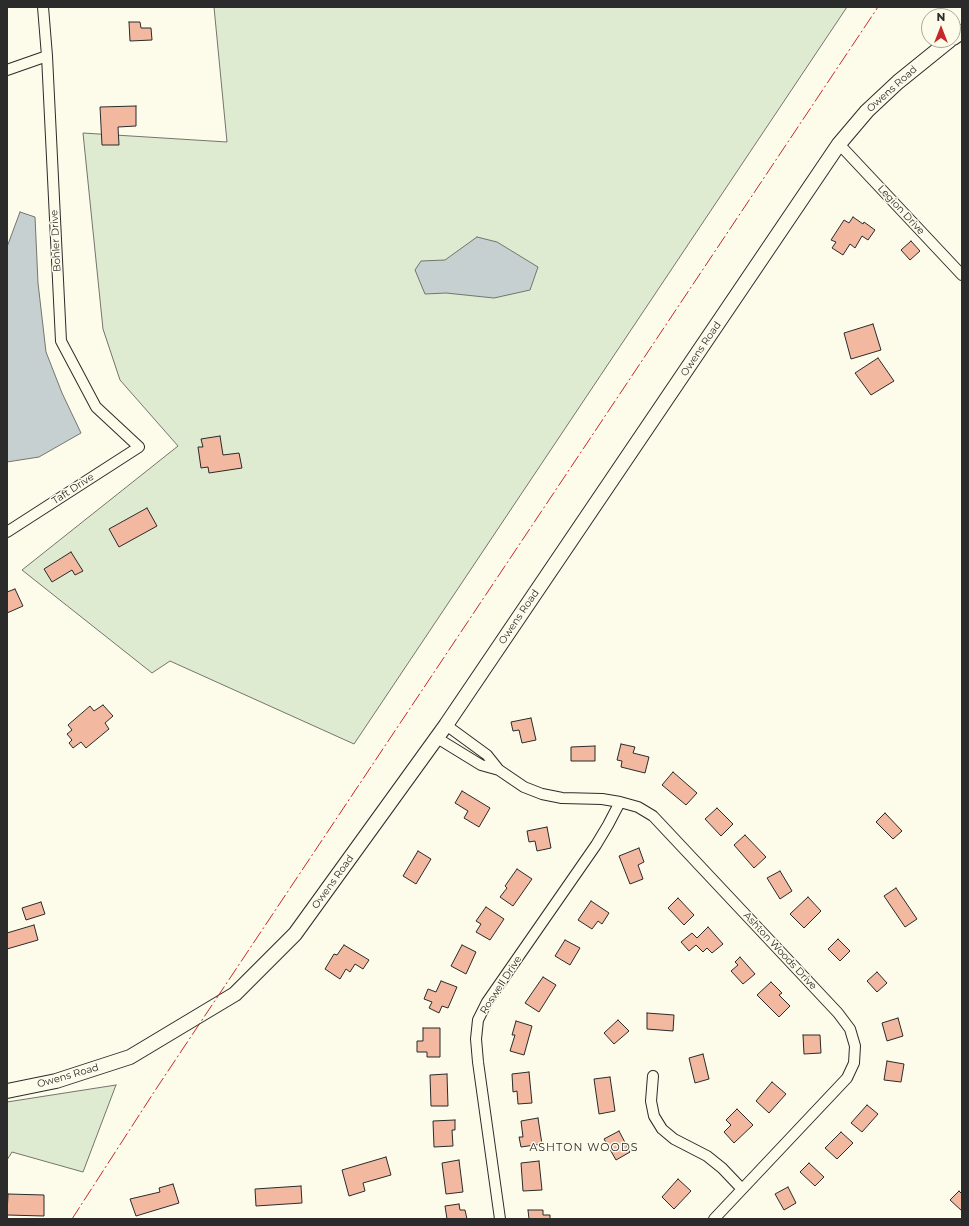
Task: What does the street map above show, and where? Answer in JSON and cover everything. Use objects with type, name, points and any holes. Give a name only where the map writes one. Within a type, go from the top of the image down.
[{"type":"street","name":"Bohler Drive","points":[[43,7],[47,56],[61,341],[96,407],[139,447]]},
{"type":"street","name":"Owens Road","points":[[7,1091],[56,1081],[130,1057],[235,994],[295,934],[446,725],[839,144],[867,111],[898,82],[940,48]]},
{"type":"street","points":[[7,70],[47,56]]},
{"type":"street","name":"Legion Drive","points":[[839,144],[962,275]]},
{"type":"street","name":"Taft Drive","points":[[7,532],[139,447]]},
{"type":"street","name":"Ashton Woods Drive","points":[[446,725],[487,755],[499,770],[524,787],[542,794],[562,798],[602,799],[620,802],[638,807],[652,816],[838,1012],[850,1029],[855,1046],[854,1063],[847,1078],[714,1219]]},
{"type":"street","name":"Ashton Woods Drive","points":[[437,738],[481,765],[499,770]]},
{"type":"street","name":"Roswell Drive","points":[[500,1219],[478,1062],[476,1039],[478,1020],[487,1002],[596,845],[620,802]]},
{"type":"street","points":[[653,1076],[651,1102],[654,1116],[662,1129],[674,1138],[707,1156],[722,1168],[742,1189]]},
{"type":"green space","points":[[214,7],[847,7],[354,744],[170,661],[152,673],[22,570],[178,446],[120,380],[103,329],[83,133],[227,142]]},
{"type":"green space","points":[[116,1085],[83,1172],[12,1152],[7,1160],[7,1102]]},
{"type":"shaded area","points":[[20,212],[35,217],[38,283],[46,352],[62,393],[81,433],[39,457],[7,462],[7,247]]},
{"type":"shaded area","points":[[477,237],[497,242],[538,267],[530,290],[494,298],[446,293],[425,294],[415,270],[421,261],[445,260]]},
{"type":"building","points":[[129,22],[140,22],[141,28],[151,28],[152,40],[130,41]]},
{"type":"building","points":[[136,106],[136,126],[118,127],[119,145],[102,145],[100,107]]},
{"type":"building","points":[[853,217],[863,224],[864,222],[875,230],[868,240],[862,236],[855,248],[850,244],[843,255],[832,248],[836,242],[831,240],[844,220],[849,223]]},
{"type":"building","points":[[911,241],[920,251],[910,260],[901,250]]},
{"type":"building","points":[[873,324],[881,350],[851,359],[844,333]]},
{"type":"building","points":[[878,358],[894,381],[871,395],[855,373]]},
{"type":"building","points":[[220,436],[223,455],[239,453],[242,468],[209,473],[208,467],[201,468],[198,447],[203,447],[201,439]]},
{"type":"building","points":[[147,508],[157,526],[119,547],[109,529]]},
{"type":"building","points":[[71,552],[83,571],[75,575],[72,570],[52,582],[44,569]]},
{"type":"building","points":[[15,589],[23,606],[7,613],[7,592]]},
{"type":"building","points":[[103,705],[113,716],[105,723],[109,729],[86,748],[81,742],[73,748],[69,743],[72,740],[67,734],[72,730],[68,725],[90,706],[94,711]]},
{"type":"building","points":[[531,718],[536,740],[522,743],[519,730],[513,731],[511,722]]},
{"type":"building","points":[[621,744],[635,747],[633,753],[649,757],[645,773],[621,767],[622,761],[617,760]]},
{"type":"building","points":[[595,746],[595,761],[571,761],[571,747]]},
{"type":"building","points":[[673,772],[697,793],[686,805],[662,785]]},
{"type":"building","points":[[462,791],[490,808],[479,827],[464,818],[468,811],[455,803]]},
{"type":"building","points":[[717,808],[733,824],[721,836],[705,819]]},
{"type":"building","points":[[885,813],[902,831],[893,839],[876,822]]},
{"type":"building","points":[[547,827],[551,848],[537,851],[535,841],[529,842],[527,831]]},
{"type":"building","points":[[745,835],[766,857],[754,868],[734,845]]},
{"type":"building","points":[[639,848],[644,862],[638,865],[643,879],[630,884],[619,856]]},
{"type":"building","points":[[418,851],[431,859],[416,884],[403,876]]},
{"type":"building","points":[[517,869],[532,879],[513,906],[500,897],[507,888],[505,886]]},
{"type":"building","points":[[780,871],[792,891],[780,899],[767,878]]},
{"type":"building","points":[[896,888],[917,919],[905,927],[884,896]]},
{"type":"building","points":[[808,897],[821,911],[804,928],[790,914]]},
{"type":"building","points":[[678,898],[694,915],[684,925],[668,908]]},
{"type":"building","points":[[591,901],[609,913],[602,924],[598,921],[592,929],[578,920]]},
{"type":"building","points":[[41,902],[45,914],[26,920],[22,908]]},
{"type":"building","points":[[486,907],[504,919],[490,940],[476,932],[481,924],[476,921]]},
{"type":"building","points":[[34,925],[38,940],[7,949],[7,933]]},
{"type":"building","points":[[708,927],[723,944],[712,953],[707,948],[703,952],[696,945],[689,951],[681,942],[692,933],[697,938]]},
{"type":"building","points":[[838,939],[850,951],[840,961],[828,949]]},
{"type":"building","points":[[565,940],[580,948],[570,965],[555,956]]},
{"type":"building","points":[[344,945],[369,960],[363,969],[355,964],[350,972],[346,969],[340,979],[325,969],[334,954],[337,955]]},
{"type":"building","points":[[462,945],[476,952],[466,974],[451,966]]},
{"type":"building","points":[[740,957],[755,974],[743,984],[731,971],[738,965],[735,962]]},
{"type":"building","points":[[877,972],[887,983],[877,992],[867,981]]},
{"type":"building","points":[[543,977],[556,985],[539,1012],[525,1003]]},
{"type":"building","points":[[441,981],[457,987],[448,1008],[442,1006],[439,1013],[429,1008],[432,1002],[424,999],[428,989],[436,992]]},
{"type":"building","points":[[771,982],[782,993],[779,995],[790,1006],[779,1017],[757,995]]},
{"type":"building","points":[[647,1013],[674,1015],[673,1031],[647,1029]]},
{"type":"building","points":[[898,1018],[903,1036],[887,1041],[882,1023]]},
{"type":"building","points":[[618,1020],[629,1031],[614,1044],[604,1033]]},
{"type":"building","points":[[516,1021],[532,1026],[524,1055],[510,1051],[515,1035],[512,1035]]},
{"type":"building","points":[[423,1028],[440,1028],[440,1057],[427,1057],[427,1052],[417,1052],[417,1041],[423,1041]]},
{"type":"building","points":[[803,1035],[820,1035],[821,1053],[804,1054]]},
{"type":"building","points":[[703,1054],[709,1079],[695,1083],[689,1058]]},
{"type":"building","points":[[887,1061],[904,1064],[901,1082],[884,1080]]},
{"type":"building","points":[[529,1072],[532,1103],[518,1104],[517,1091],[513,1092],[512,1074]]},
{"type":"building","points":[[447,1074],[448,1106],[431,1106],[430,1075]]},
{"type":"building","points":[[610,1077],[615,1111],[599,1114],[594,1079]]},
{"type":"building","points":[[772,1082],[786,1094],[769,1113],[756,1101]]},
{"type":"building","points":[[867,1105],[878,1114],[862,1132],[851,1123]]},
{"type":"building","points":[[737,1109],[753,1125],[734,1143],[724,1132],[731,1125],[726,1120]]},
{"type":"building","points":[[538,1118],[542,1144],[521,1147],[519,1137],[523,1137],[521,1121]]},
{"type":"building","points":[[455,1120],[455,1130],[452,1130],[453,1146],[434,1147],[433,1121]]},
{"type":"building","points":[[619,1131],[630,1152],[616,1160],[604,1139]]},
{"type":"building","points":[[841,1132],[853,1143],[837,1159],[825,1148]]},
{"type":"building","points":[[386,1157],[391,1175],[363,1183],[365,1191],[349,1196],[342,1170]]},
{"type":"building","points":[[459,1160],[463,1192],[446,1194],[442,1163]]},
{"type":"building","points":[[539,1161],[542,1190],[523,1191],[521,1163]]},
{"type":"building","points":[[809,1163],[824,1177],[815,1186],[800,1172]]},
{"type":"building","points":[[678,1179],[691,1191],[674,1209],[662,1197]]},
{"type":"building","points":[[173,1184],[179,1203],[136,1216],[130,1199],[160,1192],[159,1188]]},
{"type":"building","points":[[301,1186],[302,1203],[256,1206],[255,1189]]},
{"type":"building","points":[[788,1187],[796,1203],[784,1210],[775,1194]]},
{"type":"building","points":[[959,1191],[962,1194],[962,1211],[950,1200]]},
{"type":"building","points":[[8,1194],[44,1195],[44,1216],[7,1215]]},
{"type":"building","points":[[459,1204],[460,1210],[465,1210],[467,1219],[447,1219],[445,1206]]},
{"type":"building","points":[[528,1210],[543,1210],[543,1215],[550,1215],[550,1219],[529,1219]]},
{"type":"power","points":[[72,1219],[156,1089],[878,7]]},
{"type":"district","name":"ASHTON WOODS","points":[[584,1148]]}]
